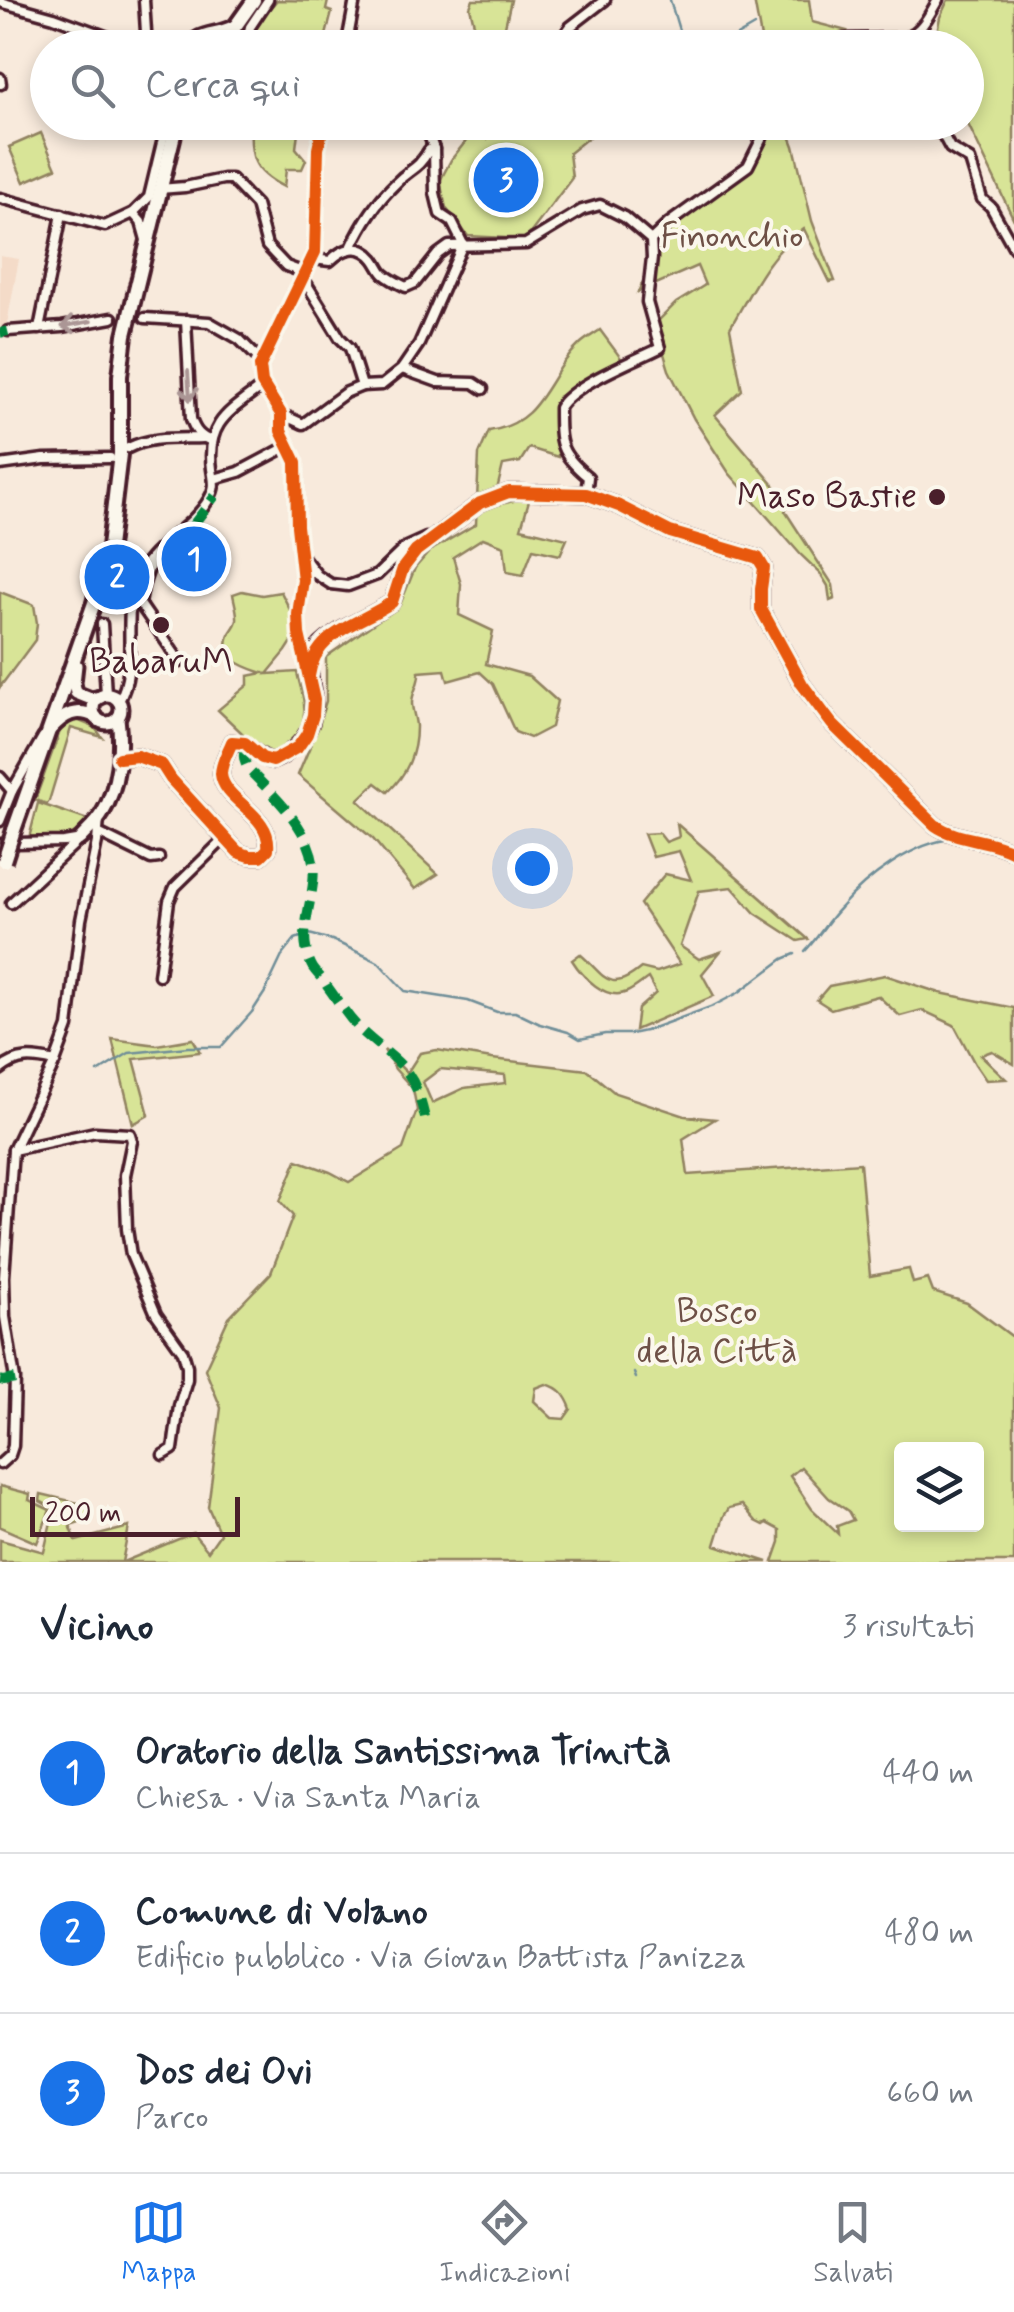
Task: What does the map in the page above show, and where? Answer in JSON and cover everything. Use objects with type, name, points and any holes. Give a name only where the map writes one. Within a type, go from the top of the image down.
[{"type":"main road","points":[[232,30],[250,5]]},
{"type":"main road","points":[[2,866],[76,655],[109,546],[120,454],[124,335],[171,140]]},
{"type":"street","points":[[144,0],[146,30]]},
{"type":"street","points":[[250,5],[255,7],[266,0]]},
{"type":"street","points":[[249,30],[266,0]]},
{"type":"street","points":[[349,30],[355,0]]},
{"type":"street","points":[[567,30],[605,0]]},
{"type":"street","points":[[918,30],[938,0]]},
{"type":"street","points":[[0,2],[89,30]]},
{"type":"street","points":[[222,30],[237,23]]},
{"type":"street","points":[[0,198],[105,226],[134,212],[149,197],[163,140]]},
{"type":"street","points":[[102,624],[103,696],[94,708],[119,751],[162,765],[238,852],[261,856],[268,850],[264,826],[222,781],[221,768],[232,742],[245,743],[262,758],[273,760],[298,747],[313,715],[314,700],[299,634],[302,580],[296,462],[281,431],[281,414],[262,383],[260,366],[315,252],[320,140]]},
{"type":"street","points":[[431,140],[440,214],[452,222],[463,244]]},
{"type":"street","points":[[651,240],[748,166],[761,140]]},
{"type":"street","points":[[946,140],[950,148],[970,160],[982,198],[1014,248]]},
{"type":"street","points":[[350,248],[384,195],[434,149]]},
{"type":"street","points":[[160,189],[231,180],[256,205],[267,246],[286,266],[304,276],[340,338],[350,348],[362,386]]},
{"type":"street","points":[[312,259],[330,261],[350,248],[365,252],[381,271],[406,287],[415,283],[449,246],[526,244],[582,210],[600,206],[624,217],[651,240],[648,302],[660,348],[596,380],[566,398],[559,408],[563,452],[588,477],[586,494]]},
{"type":"street","points":[[134,212],[147,242]]},
{"type":"street","points":[[39,329],[62,214]]},
{"type":"street","points":[[281,414],[303,424],[345,393],[382,384],[402,369],[419,344],[463,244]]},
{"type":"street","points":[[8,332],[112,318]]},
{"type":"street","points":[[145,318],[209,322],[239,339],[262,362]]},
{"type":"street","points":[[186,320],[191,419],[194,428],[208,439]]},
{"type":"street","points":[[402,369],[438,382],[474,383],[483,389]]},
{"type":"street","points":[[0,822],[36,747],[68,714],[86,712],[113,722],[118,718],[119,701],[127,682],[133,590],[141,568],[208,502],[216,484],[208,439],[219,421],[262,383]]},
{"type":"street","points":[[128,448],[164,438],[208,439]]},
{"type":"street","points":[[214,479],[239,472],[288,446]]},
{"type":"street","points":[[0,465],[44,458],[110,458]]},
{"type":"street","points":[[310,684],[313,656],[323,642],[392,602],[403,568],[416,551],[480,503],[509,492],[586,494],[670,532],[758,558],[764,568],[762,609],[802,684],[832,724],[935,825],[953,835],[1000,844],[1014,852]]},
{"type":"street","points":[[300,553],[317,575],[331,584],[348,586],[377,576],[406,547],[440,535]]},
{"type":"street","points":[[153,557],[140,604],[180,662]]},
{"type":"street","points":[[76,655],[76,693],[91,700],[103,696],[119,701]]},
{"type":"street","points":[[10,903],[99,818],[112,788],[119,751],[118,718]]},
{"type":"street","points":[[0,777],[12,791]]},
{"type":"street","points":[[0,1464],[13,1446],[15,1379],[4,1297],[13,1150],[68,1027],[99,818]]},
{"type":"street","points":[[98,833],[150,859],[160,858]]},
{"type":"street","points":[[15,837],[64,842],[80,839]]},
{"type":"street","points":[[159,975],[169,901],[175,887],[224,838]]},
{"type":"street","points":[[0,1070],[24,1057],[55,1062]]},
{"type":"street","points":[[13,1150],[95,1132],[130,1134],[125,1176],[132,1255],[156,1314],[183,1352],[186,1366],[187,1379],[173,1448],[163,1456]]},
{"type":"street","points":[[0,1380],[15,1379]]},
{"type":"shaded area","points":[[0,256],[19,259],[6,329],[0,329]]},
{"type":"green space","points":[[277,0],[328,1],[326,10],[332,12],[327,30],[255,30]]},
{"type":"green space","points":[[473,0],[511,0],[504,30],[475,30],[470,7]]},
{"type":"green space","points":[[754,0],[809,0],[812,22],[843,30],[760,30]]},
{"type":"green space","points":[[948,0],[1014,0],[1014,220],[976,140],[984,140],[984,30],[937,30]]},
{"type":"green space","points":[[30,138],[44,140],[56,168],[24,182],[9,147]]},
{"type":"green space","points":[[251,140],[297,140],[296,148],[306,160],[302,169],[286,169],[284,187],[259,169]]},
{"type":"green space","points":[[467,140],[585,140],[569,153],[572,178],[526,239],[468,236],[446,208],[440,181]]},
{"type":"green space","name":"Finonchio","points":[[764,140],[792,140],[812,221],[835,281],[830,282],[804,229],[781,249],[730,328],[742,390],[715,415],[790,504],[785,511],[833,585],[835,599],[830,601],[828,586],[820,573],[729,473],[694,419],[669,370],[655,324],[676,303],[705,285],[697,266],[638,292],[668,230],[752,165]]},
{"type":"green space","points":[[600,330],[623,361],[558,397],[558,457],[529,448],[520,462],[503,465],[493,506],[530,497],[521,528],[567,539],[560,555],[533,549],[523,575],[507,572],[504,546],[483,538],[453,557],[461,584],[459,615],[493,631],[486,664],[529,676],[557,701],[551,727],[530,738],[515,732],[493,684],[480,672],[448,681],[445,670],[419,672],[412,699],[416,737],[409,763],[388,792],[376,783],[358,800],[438,874],[415,889],[373,839],[298,775],[326,701],[326,657],[400,605],[415,568],[430,551],[476,524],[479,454],[489,431],[507,426],[533,408],[569,356]]},
{"type":"green space","points":[[242,591],[262,595],[281,592],[290,610],[295,637],[267,674],[297,672],[304,713],[291,743],[270,753],[262,752],[218,710],[248,685],[248,676],[263,673],[236,661],[228,651],[229,635],[237,620],[233,594]]},
{"type":"green space","points":[[0,592],[34,605],[37,623],[35,640],[0,687]]},
{"type":"green space","points":[[79,717],[79,721],[94,727],[102,737],[71,728],[49,801],[47,804],[35,800],[60,731],[65,723]]},
{"type":"green space","points":[[38,803],[88,820],[87,824],[60,838],[29,838]]},
{"type":"green space","points":[[677,824],[808,939],[798,941],[755,913],[732,887],[699,891],[680,946],[699,959],[720,952],[702,974],[714,996],[635,1030],[638,1009],[656,993],[648,978],[627,992],[611,993],[588,980],[572,960],[580,954],[614,981],[641,968],[657,972],[680,964],[640,904],[665,874],[691,880],[679,851],[653,857],[644,834],[659,833],[666,842],[679,837]]},
{"type":"green space","points":[[885,975],[940,993],[1014,1008],[1014,1064],[992,1051],[981,1055],[1006,1079],[986,1080],[954,1025],[922,1010],[900,1016],[878,996],[831,1009],[817,1000],[829,986]]},
{"type":"green space","points":[[112,1039],[157,1045],[193,1039],[200,1052],[134,1059],[149,1115],[133,1124]]},
{"type":"green space","name":"Bosco della Città","points":[[384,1050],[407,1073],[420,1053],[437,1050],[587,1070],[615,1093],[685,1116],[715,1119],[683,1139],[688,1175],[860,1163],[870,1276],[909,1269],[913,1283],[928,1279],[933,1292],[967,1303],[1014,1338],[1014,1562],[773,1562],[780,1530],[756,1521],[742,1505],[729,1508],[715,1545],[768,1562],[123,1562],[193,1533],[208,1551],[220,1534],[208,1507],[221,1408],[205,1369],[229,1317],[271,1273],[293,1216],[280,1201],[297,1160],[349,1182],[403,1149],[417,1110],[413,1089]],"holes":[[[440,1069],[505,1075],[506,1083],[464,1088],[432,1103],[423,1082]],[[546,1384],[567,1400],[571,1409],[564,1419],[552,1418],[534,1401],[536,1388]],[[801,1467],[853,1520],[837,1526],[838,1534],[812,1509],[790,1476]]]},
{"type":"green space","points":[[0,1486],[30,1494],[29,1500],[50,1510],[37,1543],[0,1527]]},
{"type":"green space","points":[[41,1494],[87,1505],[90,1519],[70,1525],[76,1541],[129,1527],[122,1562],[0,1562],[0,1540],[44,1552],[54,1509],[40,1501]]},
{"type":"waterway","points":[[670,0],[679,30]]},
{"type":"waterway","points":[[747,30],[754,26]]},
{"type":"waterway","points":[[805,951],[835,913],[877,874],[907,854],[954,839]]},
{"type":"waterway","points":[[98,1072],[129,1053],[221,1047],[252,1012],[283,954],[295,939],[309,934],[332,940],[378,962],[405,991],[468,1001],[497,1012],[515,1012],[580,1039],[645,1031],[713,1006],[795,954]]},
{"type":"waterway","points":[[634,1373],[636,1378]]},
{"type":"marked path","points":[[0,333],[8,331]]},
{"type":"marked path","points":[[188,549],[181,541],[215,496]]},
{"type":"marked path","points":[[248,746],[244,757],[248,769],[288,811],[310,849],[314,875],[305,942],[313,968],[354,1023],[410,1077],[425,1118]]},
{"type":"marked path","points":[[0,1380],[15,1379]]},
{"type":"cycle path","points":[[119,758],[137,756],[162,765],[238,852],[261,856],[268,849],[263,826],[230,792],[221,770],[232,742],[245,743],[262,758],[273,761],[298,747],[313,715],[314,700],[299,634],[303,580],[296,462],[281,431],[281,414],[262,383],[260,366],[315,252],[320,140]]},
{"type":"cycle path","points":[[309,676],[313,661],[329,639],[392,602],[403,568],[416,551],[480,503],[509,492],[586,494],[670,532],[758,558],[764,568],[761,609],[802,684],[832,724],[935,825],[1014,852]]},
{"type":"place","name":"Dos dei Ovi","points":[[506,180]]},
{"type":"place","name":"Maso Bastie","points":[[937,497]]},
{"type":"place","name":"Oratorio della Santissima Trinità","points":[[194,559]]},
{"type":"place","name":"Comune di Volano","points":[[117,577]]},
{"type":"place","name":"BabaruM","points":[[161,625]]}]
